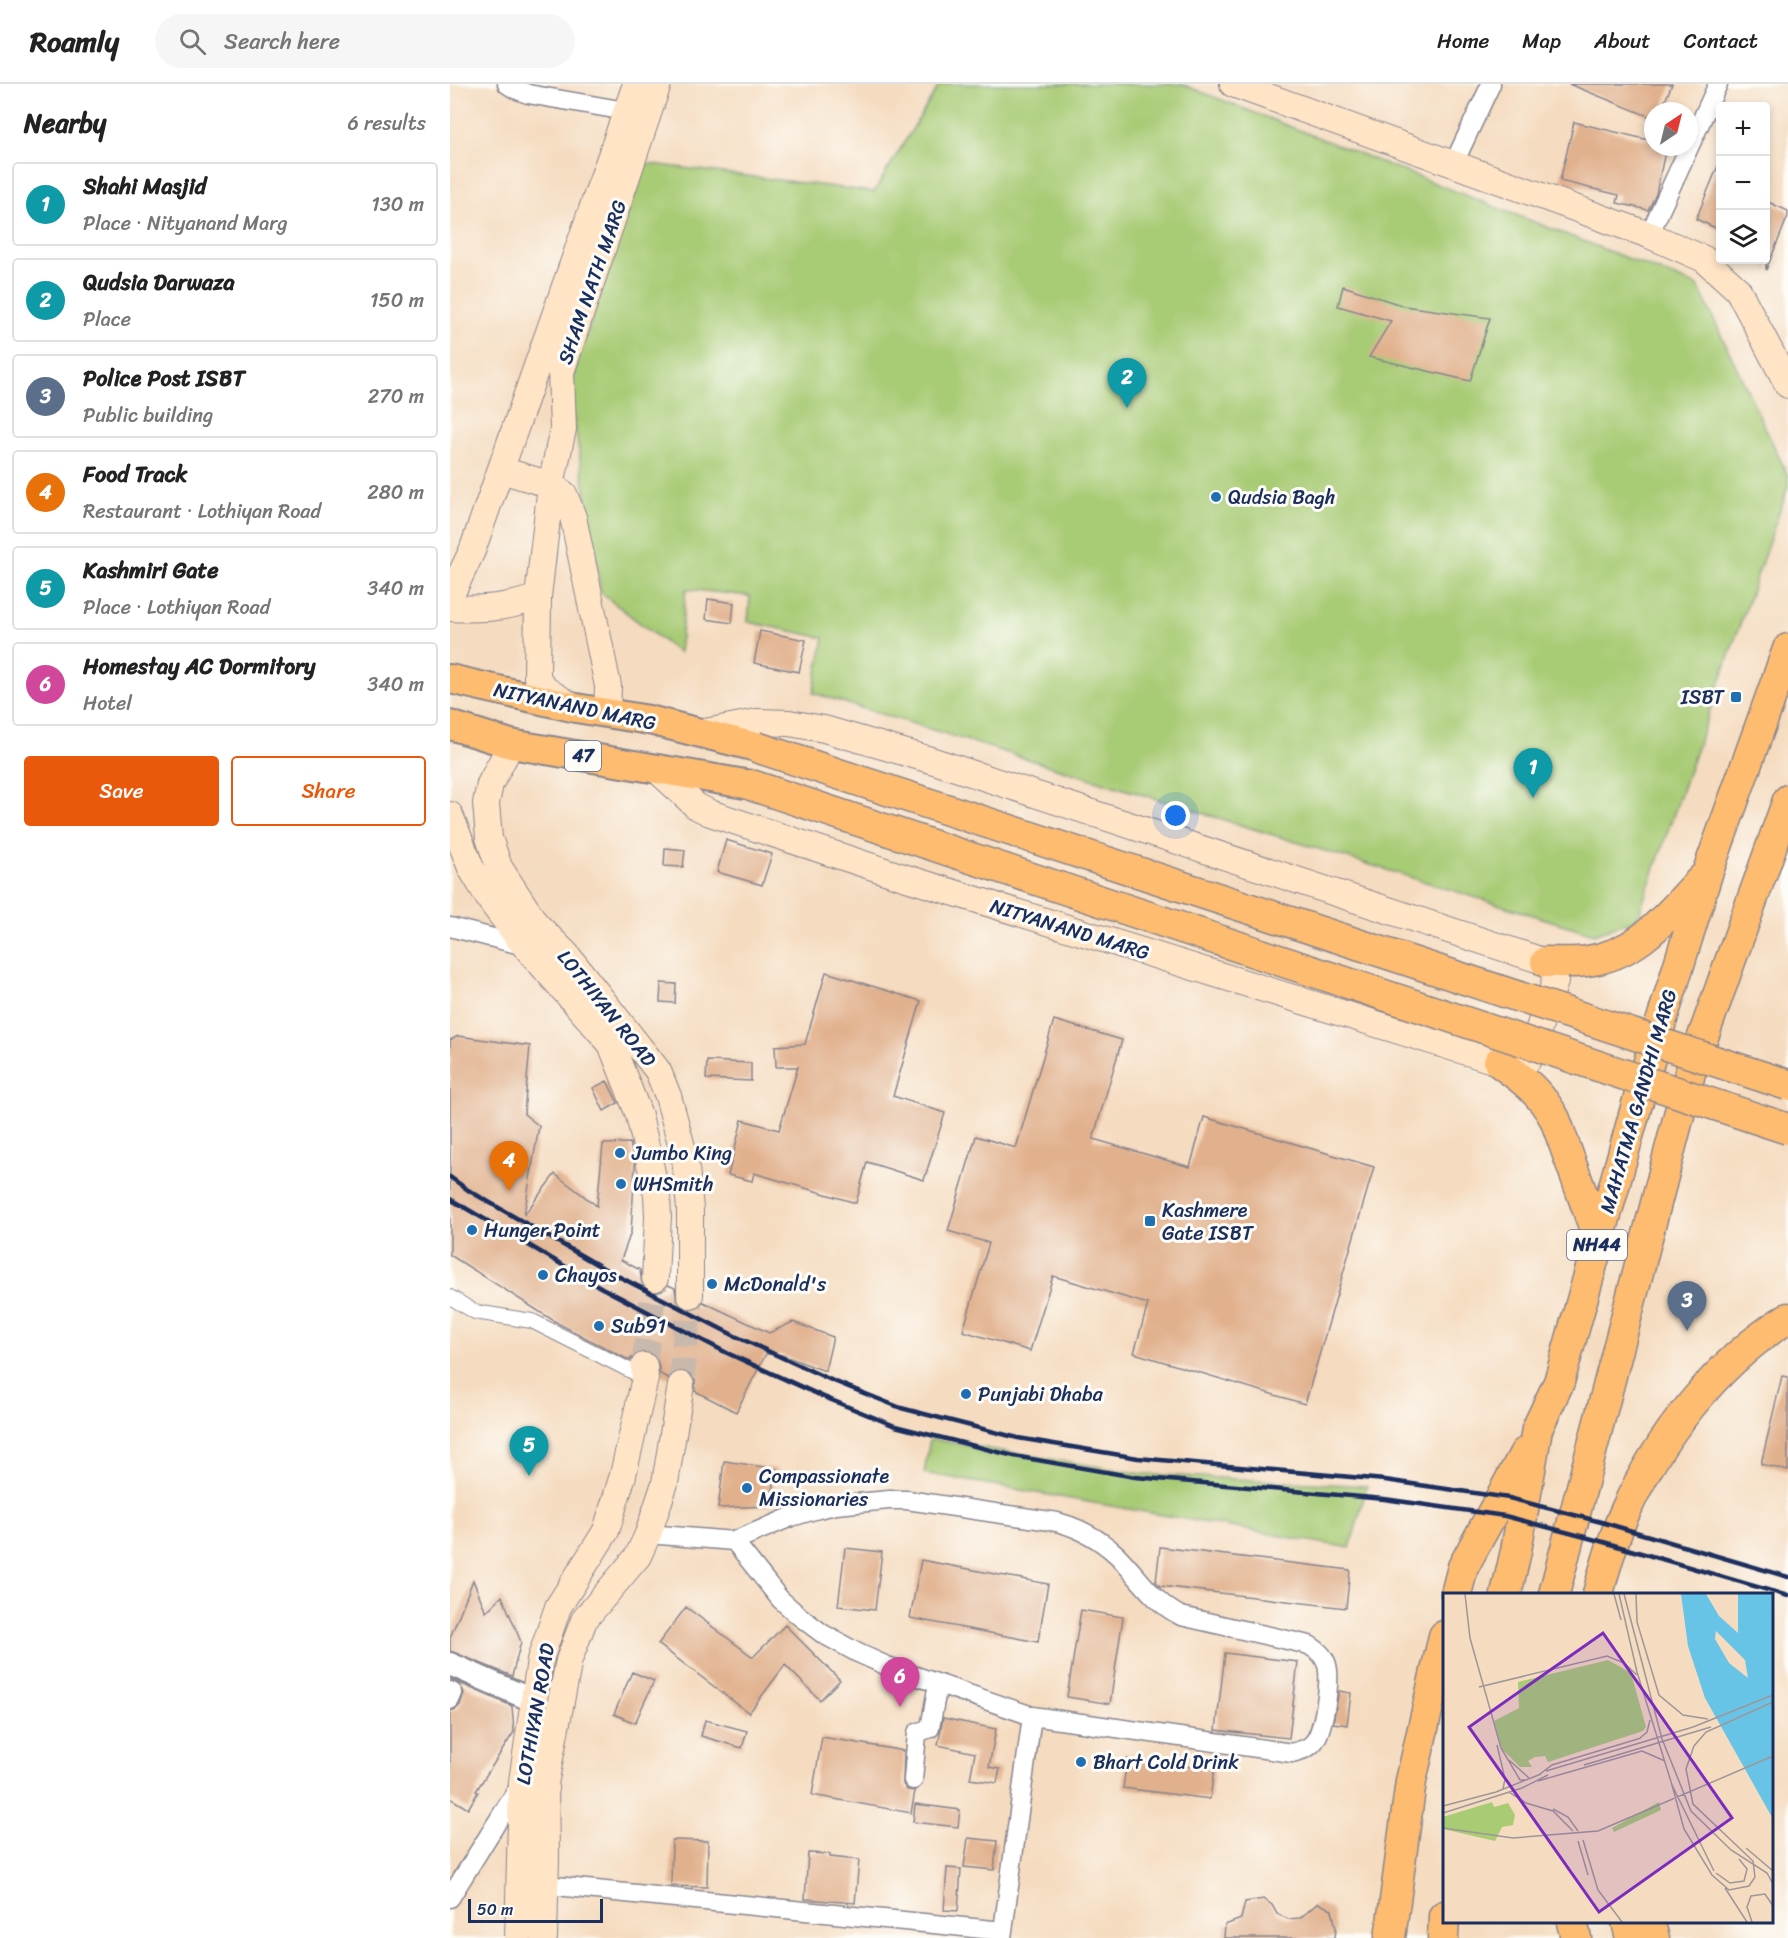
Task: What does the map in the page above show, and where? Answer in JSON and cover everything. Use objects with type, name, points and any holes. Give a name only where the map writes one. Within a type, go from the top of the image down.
[{"type":"highway","name":"MAHATMA GANDHI MARG","points":[[1506,1593],[1516,1551],[1537,1429],[1559,1382],[1650,1058],[1707,874],[1788,649]]},
{"type":"highway","points":[[756,747],[1788,1085]]},
{"type":"highway","points":[[751,784],[1788,1129]]},
{"type":"highway","points":[[1554,1593],[1690,1073],[1788,800]]},
{"type":"highway","points":[[1546,962],[1585,962],[1620,953],[1636,944],[1652,930],[1707,874]]},
{"type":"highway","points":[[1499,1062],[1532,1086],[1555,1119],[1598,1238]]},
{"type":"highway","points":[[1598,1593],[1607,1559],[1625,1512],[1648,1468],[1675,1426],[1707,1387],[1743,1352],[1788,1318]]},
{"type":"highway","points":[[1456,1593],[1463,1567],[1537,1429]]},
{"type":"highway","points":[[1390,1937],[1411,1781],[1443,1640]]},
{"type":"highway","points":[[1443,1938],[1444,1923]]},
{"type":"highway","points":[[1572,1923],[1576,1938]]},
{"type":"highway","points":[[1627,1923],[1631,1938]]},
{"type":"highway","points":[[1649,1923],[1654,1938]]},
{"type":"main road","name":"SHAM NATH MARG","points":[[450,597],[472,551],[636,84]]},
{"type":"main road","name":"SHAM NATH MARG","points":[[576,708],[545,689],[537,678],[538,597],[551,485],[562,429],[561,372],[658,84]]},
{"type":"main road","points":[[1233,84],[1649,235],[1704,258],[1738,290],[1788,386]]},
{"type":"main road","points":[[501,470],[551,485],[564,494],[573,517],[608,686],[607,712]]},
{"type":"main road","points":[[450,608],[483,610],[517,605],[538,597]]},
{"type":"main road","name":"NITYANAND MARG","points":[[450,679],[576,708],[650,720],[756,747]]},
{"type":"main road","name":"NITYANAND MARG","points":[[699,733],[757,722],[789,723],[824,729],[945,765],[1546,962]]},
{"type":"main road","name":"47","points":[[450,725],[511,744],[751,784]]},
{"type":"main road","name":"LOTHIYAN ROAD","points":[[511,744],[490,784],[486,803],[489,838],[499,867],[536,924],[567,955],[658,1071],[668,1096],[685,1158],[690,1209],[690,1294]]},
{"type":"main road","name":"NITYANAND MARG","points":[[655,768],[696,806],[710,813],[920,882],[1499,1062]]},
{"type":"main road","name":"LOTHIYAN ROAD","points":[[450,815],[471,868],[490,900],[525,946],[611,1044],[639,1115],[657,1195],[655,1278]]},
{"type":"main road","points":[[1499,1062],[1520,1066],[1528,1059],[1556,982],[1554,972],[1546,962]]},
{"type":"main road","name":"LOTHIYAN ROAD","points":[[518,1938],[522,1781],[540,1660],[558,1607],[606,1531],[623,1475],[645,1372]]},
{"type":"main road","name":"LOTHIYAN ROAD","points":[[544,1938],[545,1784],[569,1660],[584,1620],[638,1556],[648,1534],[665,1483],[681,1385]]},
{"type":"street","points":[[507,84],[515,90],[528,94],[626,111]]},
{"type":"street","points":[[1454,163],[1491,84]]},
{"type":"street","points":[[1649,235],[1718,84]]},
{"type":"street","points":[[450,927],[525,946]]},
{"type":"street","points":[[450,1298],[475,1312],[532,1321],[645,1372]]},
{"type":"street","points":[[648,1534],[734,1541],[791,1517],[818,1509],[889,1500],[907,1500],[1057,1522],[1074,1527],[1106,1546],[1173,1612],[1181,1616],[1309,1645],[1319,1651],[1328,1667],[1321,1727],[1312,1745],[1292,1753],[1032,1716],[887,1666],[823,1634],[780,1599],[734,1541]]},
{"type":"street","points":[[450,1664],[534,1701]]},
{"type":"street","points":[[913,1780],[917,1733],[930,1728],[938,1684]]},
{"type":"street","points":[[450,1691],[453,1693],[450,1700]]},
{"type":"street","points":[[546,1885],[1003,1935],[1032,1716]]},
{"type":"street","points":[[450,1898],[522,1781]]},
{"type":"green space","points":[[940,84],[1181,84],[1698,286],[1788,476],[1788,487],[1637,919],[1594,934],[813,693],[824,638],[748,622],[750,596],[686,589],[679,653],[601,593],[569,388],[644,163],[874,192]]},
{"type":"green space","points":[[930,1439],[1141,1474],[1367,1486],[1350,1548],[924,1473]]},
{"type":"building","points":[[1569,84],[1672,84],[1665,102],[1644,102],[1644,114]]},
{"type":"building","points":[[1574,122],[1644,139],[1644,156],[1664,156],[1656,194],[1648,210],[1617,203],[1619,195],[1560,181]]},
{"type":"building","points":[[1716,171],[1716,228],[1696,219]]},
{"type":"building","points":[[1770,203],[1788,211],[1770,260]]},
{"type":"building","points":[[1343,286],[1404,306],[1490,318],[1470,381],[1369,357],[1391,321],[1338,306]]},
{"type":"building","points":[[708,599],[734,603],[732,623],[706,619]]},
{"type":"building","points":[[760,631],[806,640],[799,672],[754,663]]},
{"type":"building","points":[[726,840],[772,854],[762,885],[717,872]]},
{"type":"building","points":[[665,848],[685,850],[683,867],[664,866]]},
{"type":"building","points":[[826,972],[921,1001],[893,1096],[945,1113],[924,1180],[867,1162],[856,1203],[754,1173],[752,1181],[728,1175],[742,1120],[779,1130],[798,1067],[776,1067],[775,1046],[805,1044]]},
{"type":"building","points":[[661,983],[676,984],[675,1003],[660,1002]]},
{"type":"building","points":[[1054,1020],[1122,1040],[1093,1139],[1190,1167],[1204,1117],[1374,1167],[1305,1404],[1134,1353],[1148,1304],[1053,1276],[1030,1351],[963,1331],[989,1243],[948,1231],[976,1136],[1016,1148]]},
{"type":"building","points":[[458,1036],[530,1046],[524,1114],[539,1126],[524,1215],[555,1174],[597,1206],[603,1144],[630,1143],[635,1165],[631,1232],[621,1260],[640,1270],[642,1285],[647,1291],[655,1293],[662,1291],[668,1285],[675,1288],[677,1302],[683,1308],[689,1310],[697,1308],[703,1302],[769,1333],[793,1322],[833,1337],[825,1371],[782,1355],[766,1354],[736,1412],[695,1391],[695,1380],[690,1373],[683,1370],[676,1371],[668,1378],[660,1374],[657,1358],[650,1352],[636,1353],[630,1360],[625,1358],[559,1324],[450,1255],[450,1040]]},
{"type":"building","points":[[707,1061],[751,1063],[751,1081],[706,1079]]},
{"type":"building","points":[[607,1081],[618,1103],[604,1111],[593,1088]]},
{"type":"building","points":[[1782,1376],[1788,1377],[1788,1471],[1761,1464]]},
{"type":"building","name":"Compassionate Missionaries","points":[[724,1461],[777,1469],[770,1506],[718,1508]]},
{"type":"building","points":[[1160,1547],[1350,1570],[1346,1608],[1160,1586],[1156,1582]]},
{"type":"building","points":[[845,1548],[882,1552],[875,1610],[838,1606]]},
{"type":"building","points":[[921,1560],[1048,1584],[1038,1642],[910,1618]]},
{"type":"building","points":[[473,1580],[486,1612],[502,1596],[521,1642],[512,1676],[450,1651],[450,1638]]},
{"type":"building","points":[[686,1607],[753,1657],[785,1625],[840,1680],[820,1700],[785,1665],[749,1713],[658,1644]]},
{"type":"building","points":[[1081,1610],[1123,1617],[1110,1704],[1067,1697]]},
{"type":"building","points":[[1225,1653],[1298,1662],[1289,1738],[1216,1730]]},
{"type":"building","points":[[632,1672],[654,1681],[635,1723],[614,1714]]},
{"type":"building","points":[[450,1679],[512,1706],[514,1732],[476,1791],[478,1792],[468,1809],[450,1798],[450,1711],[460,1705],[464,1693],[460,1684]]},
{"type":"building","points":[[1339,1691],[1351,1693],[1347,1725],[1333,1723]]},
{"type":"building","points":[[943,1718],[996,1729],[989,1767],[1000,1769],[997,1783],[970,1779],[975,1753],[938,1745]]},
{"type":"building","points":[[705,1720],[747,1731],[742,1748],[701,1736]]},
{"type":"building","points":[[822,1737],[904,1751],[903,1784],[907,1790],[915,1791],[911,1813],[812,1795]]},
{"type":"building","points":[[1127,1759],[1214,1770],[1210,1799],[1123,1788]]},
{"type":"building","points":[[915,1804],[960,1810],[958,1827],[913,1822]]},
{"type":"building","points":[[968,1838],[997,1841],[994,1870],[964,1867]]},
{"type":"building","points":[[672,1840],[708,1841],[707,1887],[671,1886]]},
{"type":"building","points":[[808,1853],[830,1854],[830,1857],[859,1860],[855,1903],[805,1899]]},
{"type":"building","points":[[947,1868],[961,1869],[958,1911],[944,1910]]},
{"type":"building","points":[[1264,1899],[1272,1905],[1277,1914],[1288,1919],[1300,1918],[1318,1903],[1332,1910],[1336,1928],[1335,1938],[1224,1938],[1225,1925],[1241,1919],[1245,1902]]},
{"type":"tunnel","points":[[644,1366],[655,1278]]},
{"type":"tunnel","points":[[681,1385],[690,1295]]},
{"type":"railway","points":[[450,1177],[468,1190],[610,1272],[735,1336],[831,1380],[901,1408],[1018,1438],[1138,1458],[1385,1480],[1509,1498],[1605,1523],[1788,1577]]},
{"type":"railway","points":[[450,1199],[602,1288],[727,1353],[895,1426],[1014,1456],[1135,1477],[1384,1499],[1505,1516],[1788,1596]]},
{"type":"place","name":"Qudsia Darwaza","points":[[1127,408]]},
{"type":"place","name":"Qudsia Bagh","points":[[1216,497]]},
{"type":"place","name":"ISBT","points":[[1736,697]]},
{"type":"place","name":"Shahi Masjid","points":[[1533,798]]},
{"type":"place","name":"Jumbo King","points":[[620,1153]]},
{"type":"place","name":"WHSmith","points":[[621,1184]]},
{"type":"place","name":"Food Track","points":[[509,1191]]},
{"type":"place","name":"Kashmere Gate ISBT","points":[[1150,1221]]},
{"type":"place","name":"Hunger Point","points":[[472,1230]]},
{"type":"place","name":"Chayos","points":[[543,1275]]},
{"type":"place","name":"McDonald's","points":[[712,1284]]},
{"type":"place","name":"Sub91","points":[[599,1326]]},
{"type":"place","name":"Police Post ISBT","points":[[1687,1331]]},
{"type":"place","name":"Punjabi Dhaba","points":[[966,1394]]},
{"type":"place","name":"Kashmiri Gate","points":[[529,1476]]},
{"type":"place","name":"Compassionate Missionaries","points":[[747,1488]]},
{"type":"place","name":"Homestay AC Dormitory","points":[[900,1707]]},
{"type":"place","name":"Bhart Cold Drink","points":[[1081,1762]]}]
